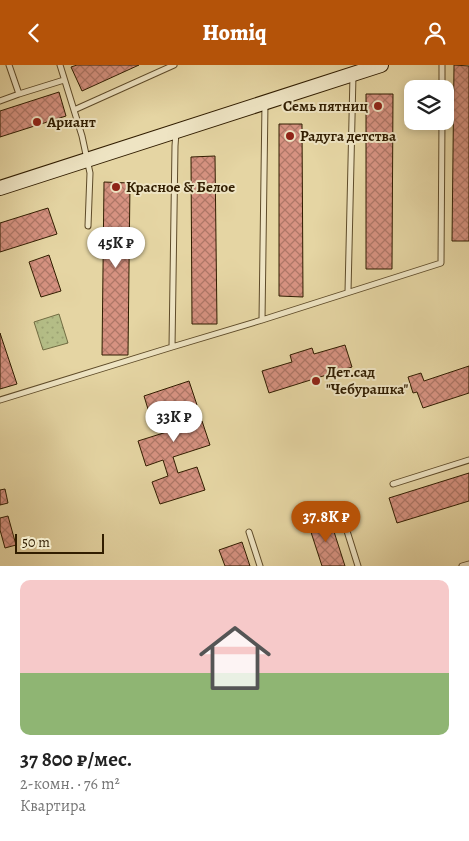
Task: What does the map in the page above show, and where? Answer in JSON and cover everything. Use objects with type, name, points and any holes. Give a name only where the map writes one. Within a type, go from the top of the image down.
[{"type":"street","points":[[0,188],[381,65]]},
{"type":"lane","points":[[10,65],[19,94]]},
{"type":"lane","points":[[60,65],[90,173],[88,226]]},
{"type":"lane","points":[[74,110],[174,65]]},
{"type":"lane","points":[[442,65],[442,80]]},
{"type":"lane","points":[[348,292],[353,75]]},
{"type":"lane","points":[[0,101],[64,80]]},
{"type":"lane","points":[[262,320],[265,103]]},
{"type":"lane","points":[[172,347],[175,146],[177,130]]},
{"type":"lane","points":[[0,400],[441,263],[442,130]]},
{"type":"lane","points":[[393,484],[469,460]]},
{"type":"lane","points":[[341,512],[358,566]]},
{"type":"lane","points":[[249,532],[260,566]]},
{"type":"lane","points":[[462,566],[469,564]]},
{"type":"green space","points":[[59,314],[68,343],[43,350],[34,322]]},
{"type":"building","points":[[77,65],[139,65],[82,91],[71,67]]},
{"type":"building","points":[[454,65],[469,66],[469,241],[452,241]]},
{"type":"building","points":[[59,92],[66,116],[0,137],[0,111]]},
{"type":"building","points":[[366,94],[393,94],[392,269],[366,269]]},
{"type":"building","points":[[279,124],[302,124],[303,297],[279,296]]},
{"type":"building","points":[[215,156],[217,324],[192,324],[191,157]]},
{"type":"building","points":[[104,182],[130,183],[128,355],[102,355]]},
{"type":"building","points":[[48,208],[57,234],[0,252],[0,223]]},
{"type":"building","points":[[49,255],[61,291],[41,297],[29,262]]},
{"type":"building","points":[[0,333],[17,384],[0,389]]},
{"type":"building","points":[[345,345],[352,367],[269,393],[262,371],[292,362],[290,355],[312,348],[314,354]]},
{"type":"building","points":[[469,366],[469,393],[423,408],[417,392],[413,393],[408,377],[421,373],[424,381]]},
{"type":"building","points":[[189,381],[197,405],[179,411],[184,427],[202,421],[210,445],[173,457],[178,473],[197,467],[205,490],[160,504],[152,482],[168,476],[163,460],[146,466],[138,441],[173,430],[168,413],[151,419],[144,396]]},
{"type":"building","points":[[469,473],[469,501],[397,523],[389,498]]},
{"type":"building","points":[[5,489],[8,503],[0,505],[0,490]]},
{"type":"building","points":[[8,516],[16,545],[5,548],[0,530],[0,518]]},
{"type":"building","points":[[329,516],[345,566],[322,566],[308,523]]},
{"type":"building","points":[[242,542],[250,566],[225,566],[219,550]]},
{"type":"place","name":"Семь пятниц","points":[[378,106]]},
{"type":"place","name":"Ариант","points":[[37,122]]},
{"type":"place","name":"Радуга детства","points":[[290,136]]},
{"type":"place","name":"Красное & Белое","points":[[116,187]]},
{"type":"place","name":"Дет.сад \"Чебурашка\"","points":[[316,381]]}]
